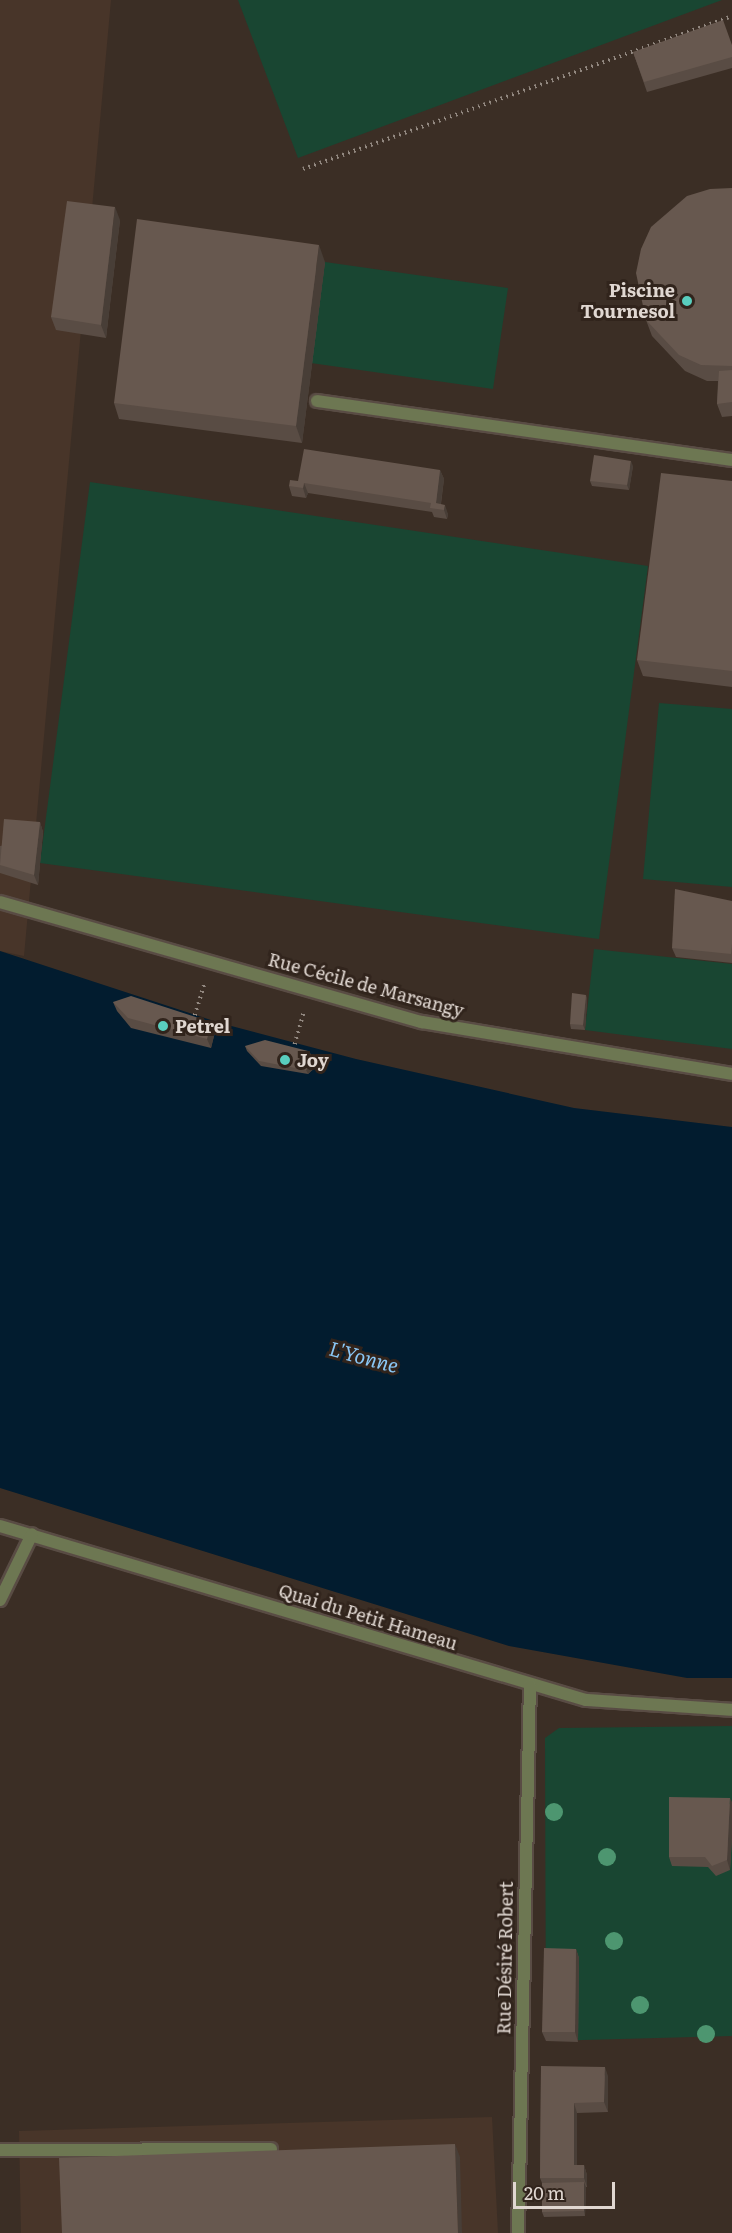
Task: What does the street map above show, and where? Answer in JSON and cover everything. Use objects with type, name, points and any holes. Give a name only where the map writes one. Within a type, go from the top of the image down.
[{"type":"street","points":[[317,401],[732,459]]},
{"type":"street","name":"Rue Cécile de Marsangy","points":[[0,902],[422,1022],[732,1074]]},
{"type":"street","name":"Quai du Petit Hameau","points":[[0,1526],[586,1700],[732,1710]]},
{"type":"street","points":[[0,1600],[32,1534]]},
{"type":"street","name":"Rue Désiré Robert","points":[[518,2233],[530,1685]]},
{"type":"street","points":[[0,2150],[271,2149]]},
{"type":"path","points":[[303,169],[732,16]]},
{"type":"path","points":[[192,1024],[212,962]]},
{"type":"path","points":[[293,1052],[310,990]]},
{"type":"shaded area","points":[[0,0],[111,0],[24,956],[0,951]]},
{"type":"shaded area","points":[[492,2117],[498,2233],[21,2233],[19,2131]]},
{"type":"green space","points":[[238,0],[722,0],[298,158]]},
{"type":"green space","points":[[325,262],[508,288],[493,389],[311,363]]},
{"type":"green space","points":[[90,482],[648,566],[599,939],[40,863]]},
{"type":"green space","points":[[659,703],[732,709],[732,887],[643,879]]},
{"type":"green space","points":[[594,949],[732,964],[732,1049],[585,1030]]},
{"type":"green space","points":[[732,1726],[732,2036],[546,2041],[545,1738],[559,1728]]},
{"type":"water","name":"L'Yonne","points":[[0,951],[220,1023],[356,1059],[574,1108],[732,1127],[732,1678],[687,1678],[509,1646],[0,1488]]},
{"type":"building","points":[[723,20],[732,45],[732,57],[644,82],[633,52]]},
{"type":"building","name":"Piscine Tournesol","points":[[732,188],[732,366],[701,365],[679,355],[646,320],[636,273],[641,249],[651,227],[687,196],[710,189]]},
{"type":"building","points":[[67,201],[115,207],[101,325],[51,317]]},
{"type":"building","points":[[137,219],[319,245],[296,426],[114,403]]},
{"type":"building","points":[[732,370],[732,402],[717,404],[719,371]]},
{"type":"building","points":[[304,449],[440,470],[436,503],[445,505],[444,510],[430,508],[431,503],[304,483],[303,488],[289,486],[290,480],[298,481]]},
{"type":"building","points":[[594,455],[631,461],[627,485],[590,481]]},
{"type":"building","points":[[661,473],[732,481],[732,671],[637,660]]},
{"type":"building","points":[[4,819],[40,822],[34,875],[0,865]]},
{"type":"building","points":[[675,889],[732,901],[731,954],[672,948]]},
{"type":"building","points":[[572,993],[586,995],[583,1025],[570,1024]]},
{"type":"building","points":[[131,996],[211,1022],[207,1039],[128,1018],[113,1002]]},
{"type":"building","name":"Joy","points":[[265,1040],[308,1051],[316,1060],[306,1070],[259,1061],[245,1046]]},
{"type":"building","points":[[669,1797],[730,1798],[727,1860],[712,1866],[705,1857],[669,1857]]},
{"type":"building","points":[[544,1948],[576,1949],[575,2032],[542,2032]]},
{"type":"building","points":[[541,2066],[605,2067],[604,2102],[574,2103],[574,2165],[584,2165],[584,2178],[540,2178]]},
{"type":"building","points":[[455,2144],[458,2233],[62,2233],[59,2158]]},
{"type":"building","points":[[584,2182],[584,2211],[542,2212],[542,2183]]},
{"type":"place","name":"Piscine Tournesol","points":[[687,301]]},
{"type":"place","name":"Petrel","points":[[163,1026]]},
{"type":"place","name":"Joy","points":[[285,1060]]}]
